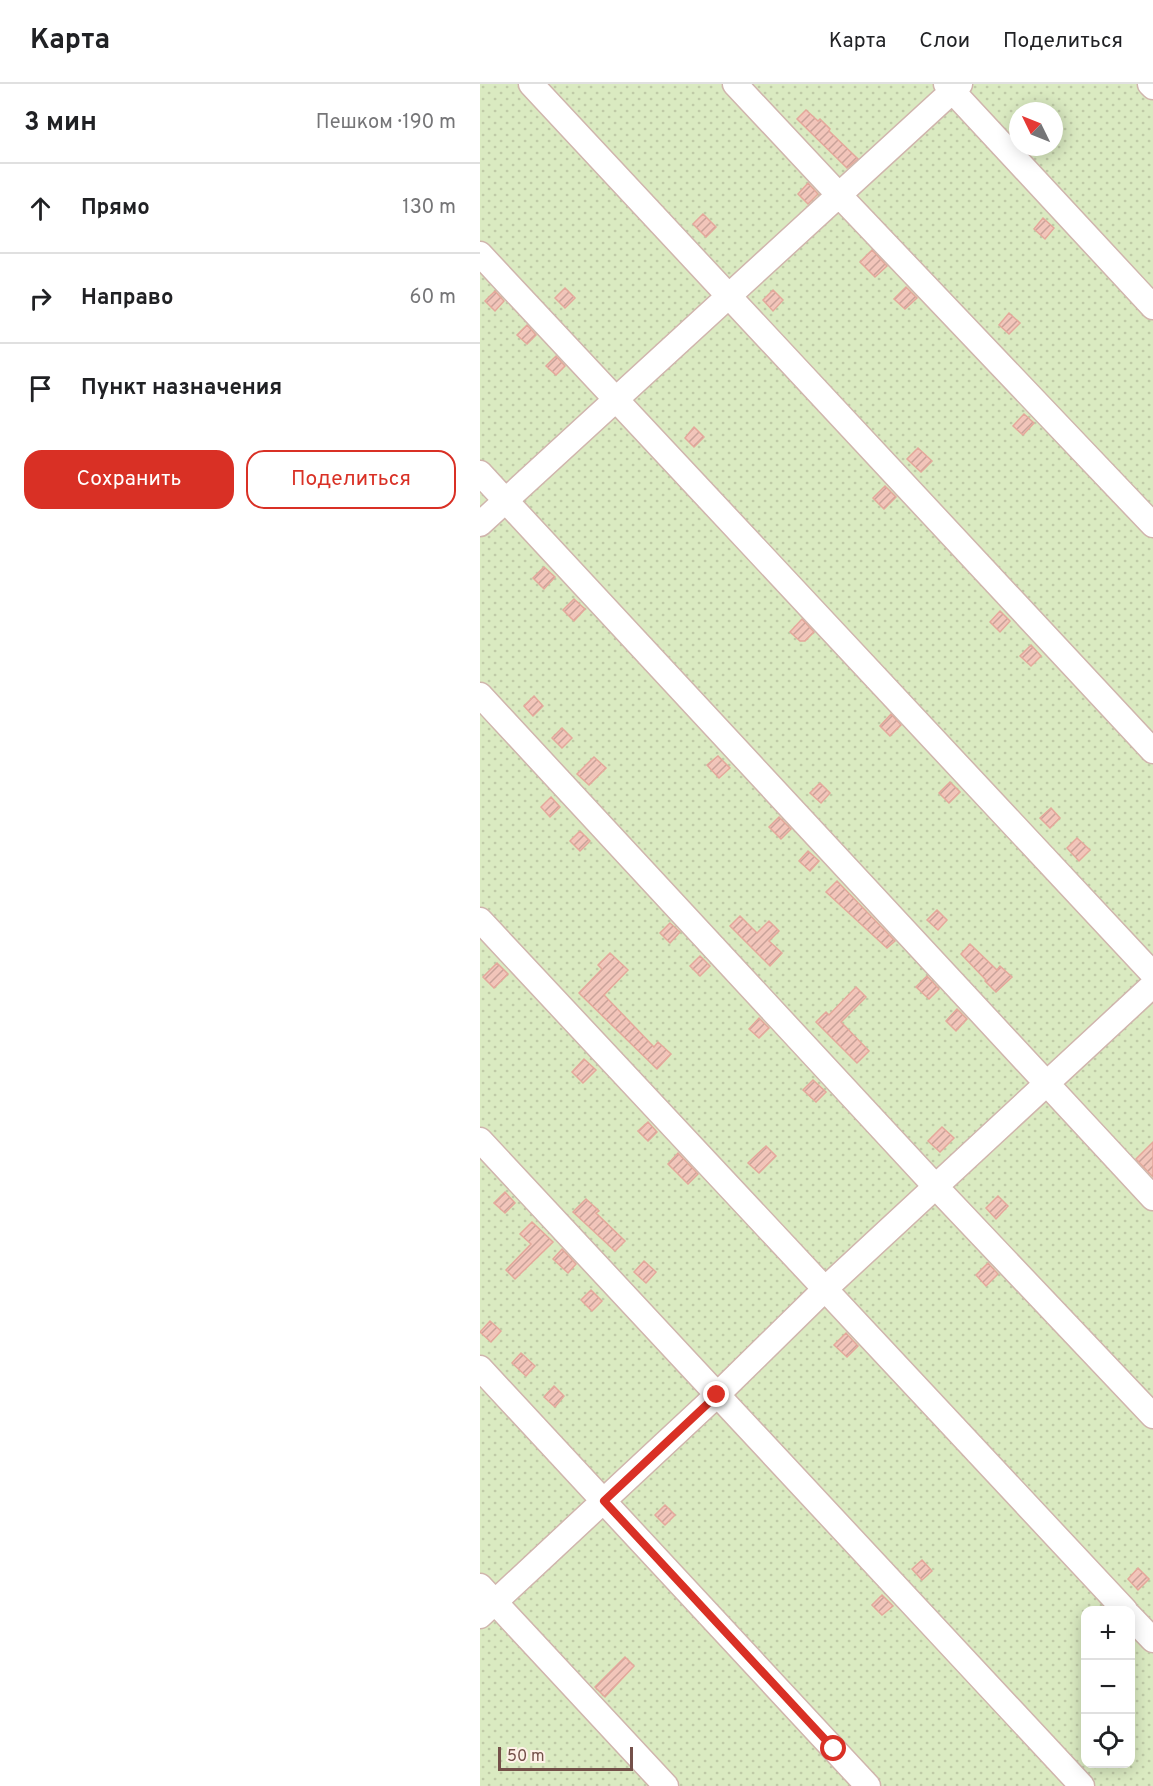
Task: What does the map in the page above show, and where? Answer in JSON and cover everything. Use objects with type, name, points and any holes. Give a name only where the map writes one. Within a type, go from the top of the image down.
[{"type":"street","points":[[531,84],[1153,751]]},
{"type":"street","points":[[735,84],[1153,525]]},
{"type":"street","points":[[1150,84],[1153,87]]},
{"type":"street","points":[[480,524],[839,195],[953,86],[1153,307]]},
{"type":"street","points":[[480,254],[1153,974]]},
{"type":"street","points":[[480,473],[1153,1198]]},
{"type":"street","points":[[480,695],[936,1187],[1153,1416]]},
{"type":"street","points":[[480,920],[1120,1606]]},
{"type":"street","points":[[666,1786],[485,1602],[604,1501],[717,1395],[825,1288],[1153,985]]},
{"type":"street","points":[[480,1140],[1082,1786]]},
{"type":"street","points":[[480,1368],[868,1786]]},
{"type":"street","points":[[1135,1620],[1153,1640]]},
{"type":"green space","points":[[480,84],[1153,84],[1153,1786],[480,1786]]},
{"type":"building","points":[[806,110],[818,121],[820,119],[858,159],[847,168],[797,119]]},
{"type":"building","points":[[808,183],[818,194],[808,204],[798,194]]},
{"type":"building","points":[[703,214],[716,227],[706,237],[693,224]]},
{"type":"building","points":[[1043,218],[1054,228],[1045,239],[1034,229]]},
{"type":"building","points":[[872,250],[887,266],[875,277],[860,262]]},
{"type":"building","points":[[906,287],[917,298],[905,309],[894,299]]},
{"type":"building","points":[[565,288],[575,298],[565,308],[555,298]]},
{"type":"building","points":[[773,290],[783,300],[773,311],[763,300]]},
{"type":"building","points":[[495,291],[504,301],[495,311],[485,301]]},
{"type":"building","points":[[1009,313],[1020,323],[1009,334],[999,325]]},
{"type":"building","points":[[527,325],[536,335],[527,344],[517,335]]},
{"type":"building","points":[[556,356],[565,366],[556,375],[546,366]]},
{"type":"building","points":[[1024,414],[1034,423],[1023,435],[1013,426]]},
{"type":"building","points":[[694,427],[704,437],[694,447],[685,438]]},
{"type":"building","points":[[918,448],[932,461],[921,472],[907,459]]},
{"type":"building","points":[[885,486],[896,497],[884,509],[873,498]]},
{"type":"building","points":[[544,567],[555,577],[544,589],[533,578]]},
{"type":"building","points":[[574,599],[585,609],[574,621],[563,610]]},
{"type":"building","points":[[1000,611],[1010,621],[1000,632],[990,622]]},
{"type":"building","points":[[802,619],[814,632],[805,641],[800,641],[790,632]]},
{"type":"building","points":[[1031,645],[1041,656],[1031,666],[1020,656]]},
{"type":"building","points":[[534,696],[543,706],[533,716],[524,706]]},
{"type":"building","points":[[891,714],[901,725],[890,736],[880,726]]},
{"type":"building","points":[[562,728],[572,738],[562,748],[552,738]]},
{"type":"building","points":[[718,756],[730,768],[719,778],[707,765]]},
{"type":"building","points":[[594,757],[606,768],[589,785],[577,774]]},
{"type":"building","points":[[950,782],[960,792],[949,803],[939,793]]},
{"type":"building","points":[[820,783],[830,793],[821,803],[810,793]]},
{"type":"building","points":[[551,797],[560,807],[550,817],[541,807]]},
{"type":"building","points":[[1051,808],[1060,818],[1050,828],[1040,818]]},
{"type":"building","points":[[779,817],[791,829],[781,839],[769,827]]},
{"type":"building","points":[[580,831],[590,841],[580,851],[570,841]]},
{"type":"building","points":[[1077,838],[1090,850],[1079,861],[1067,848]]},
{"type":"building","points":[[808,851],[819,861],[810,871],[799,861]]},
{"type":"building","points":[[837,881],[895,941],[887,948],[826,892]]},
{"type":"building","points":[[937,910],[947,920],[938,930],[927,920]]},
{"type":"building","points":[[740,916],[757,933],[769,921],[779,931],[769,941],[782,953],[770,966],[730,926]]},
{"type":"building","points":[[670,923],[680,932],[670,943],[660,933]]},
{"type":"building","points":[[970,944],[997,970],[1000,966],[1012,977],[996,992],[961,954]]},
{"type":"building","points":[[610,953],[628,970],[604,995],[654,1047],[658,1042],[671,1054],[657,1069],[579,993],[602,969],[598,965]]},
{"type":"building","points":[[700,956],[710,966],[700,976],[690,966]]},
{"type":"building","points":[[497,963],[508,974],[494,988],[483,977]]},
{"type":"building","points":[[927,976],[939,989],[929,999],[916,987]]},
{"type":"building","points":[[856,987],[866,997],[841,1022],[869,1051],[857,1063],[816,1022],[826,1012],[829,1015]]},
{"type":"building","points":[[957,1009],[967,1019],[956,1031],[946,1021]]},
{"type":"building","points":[[759,1018],[769,1028],[759,1038],[749,1029]]},
{"type":"building","points":[[584,1059],[596,1070],[583,1083],[572,1072]]},
{"type":"building","points":[[813,1080],[826,1092],[816,1102],[803,1090]]},
{"type":"building","points":[[648,1122],[657,1132],[648,1141],[638,1131]]},
{"type":"building","points":[[942,1127],[954,1138],[940,1152],[928,1141]]},
{"type":"building","points":[[1153,1142],[1153,1177],[1136,1159]]},
{"type":"building","points":[[766,1146],[776,1156],[759,1173],[748,1163]]},
{"type":"building","points":[[678,1153],[698,1174],[688,1184],[668,1164]]},
{"type":"building","points":[[505,1192],[515,1203],[505,1213],[494,1203]]},
{"type":"building","points":[[998,1196],[1008,1206],[996,1219],[986,1208]]},
{"type":"building","points":[[586,1199],[599,1211],[596,1213],[625,1241],[615,1251],[573,1212]]},
{"type":"building","points":[[532,1222],[553,1242],[515,1279],[506,1270],[531,1244],[520,1234]]},
{"type":"building","points":[[562,1249],[576,1264],[568,1273],[553,1259]]},
{"type":"building","points":[[644,1261],[656,1272],[646,1283],[634,1272]]},
{"type":"building","points":[[988,1263],[998,1274],[986,1286],[976,1275]]},
{"type":"building","points":[[591,1290],[602,1301],[592,1311],[581,1300]]},
{"type":"building","points":[[490,1321],[501,1331],[491,1342],[480,1332]]},
{"type":"building","points":[[846,1333],[858,1346],[847,1357],[834,1345]]},
{"type":"building","points":[[521,1353],[535,1366],[526,1376],[512,1363]]},
{"type":"building","points":[[554,1386],[564,1396],[555,1407],[544,1397]]},
{"type":"building","points":[[665,1505],[675,1515],[665,1525],[655,1515]]},
{"type":"building","points":[[922,1560],[932,1571],[922,1580],[912,1569]]},
{"type":"building","points":[[1138,1568],[1149,1579],[1138,1590],[1128,1579]]},
{"type":"building","points":[[882,1595],[893,1606],[882,1615],[872,1605]]},
{"type":"building","points":[[625,1657],[634,1666],[605,1697],[595,1687]]},
{"type":"route","points":[[717,1395],[604,1501],[834,1749]]}]
